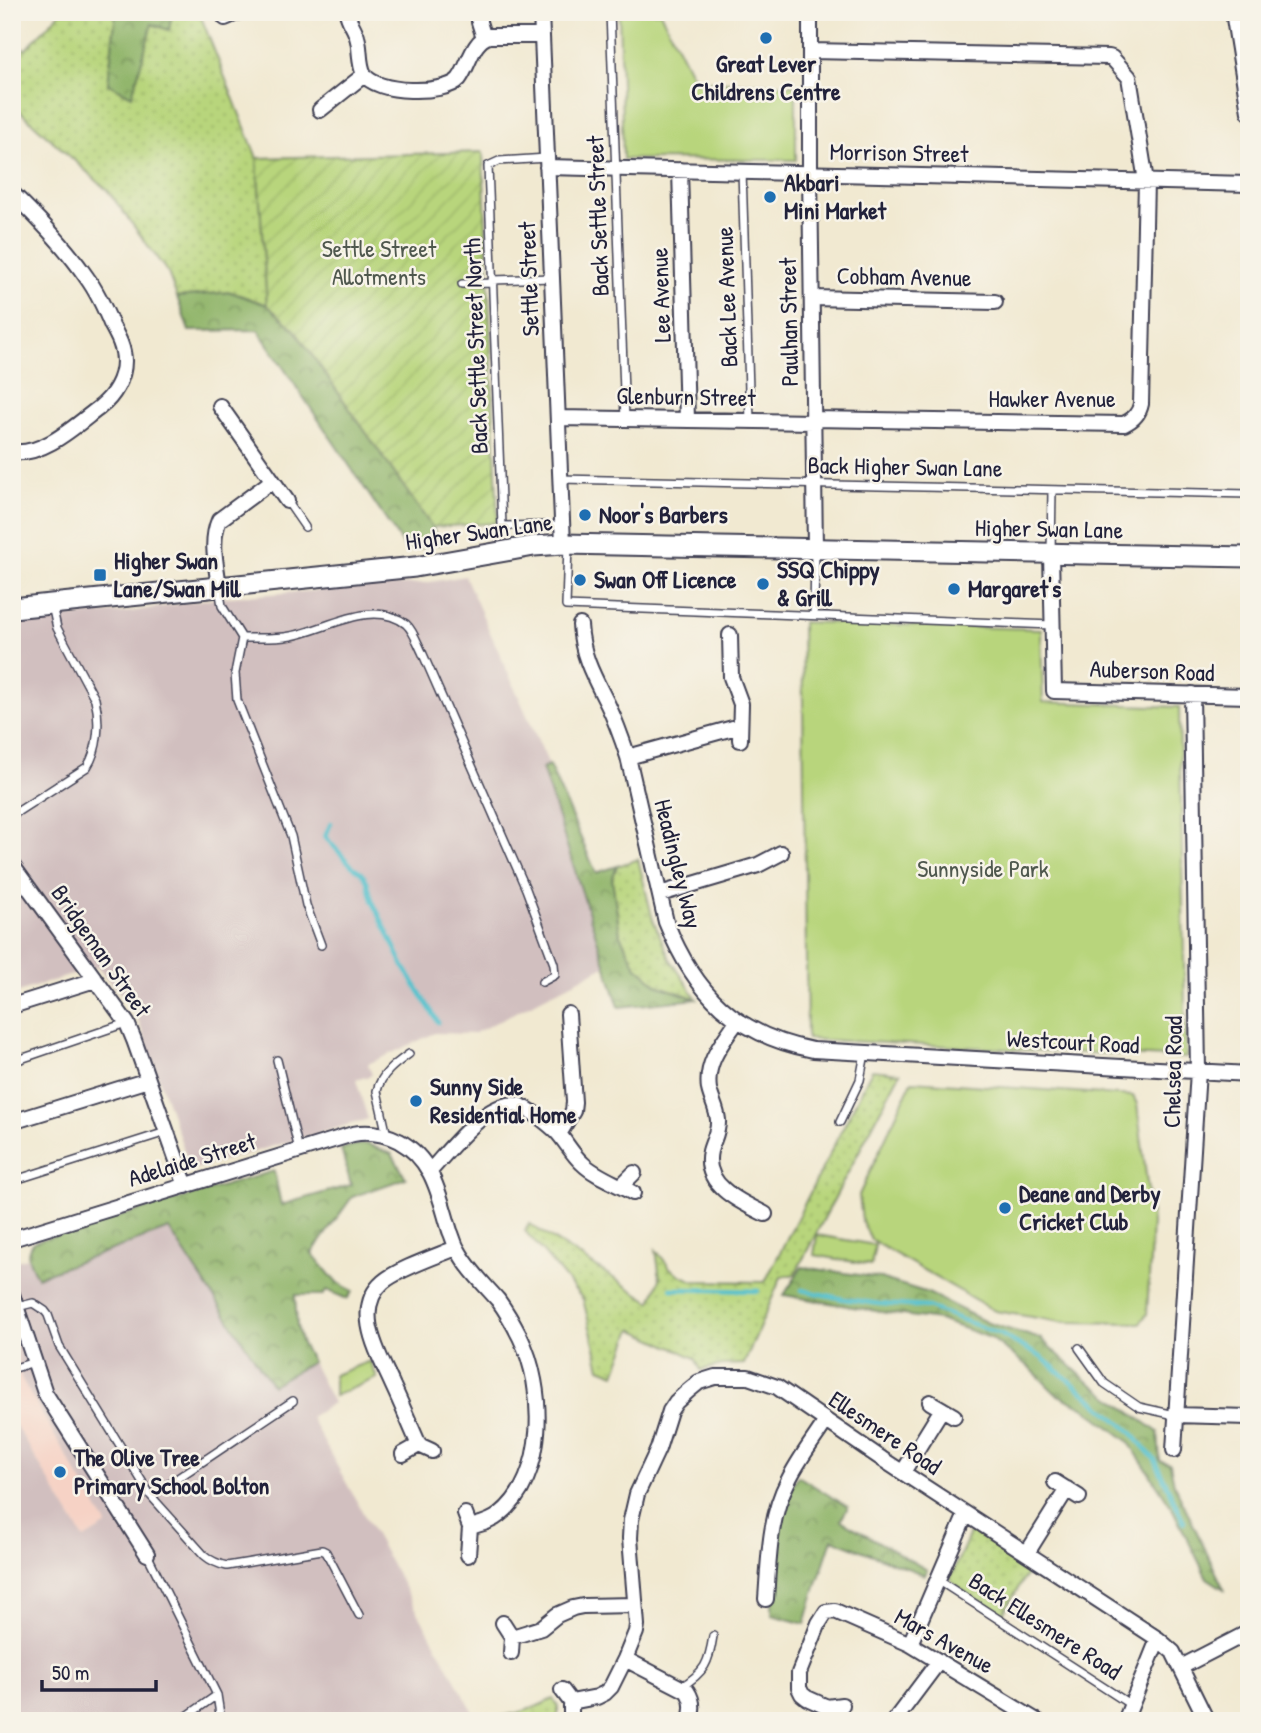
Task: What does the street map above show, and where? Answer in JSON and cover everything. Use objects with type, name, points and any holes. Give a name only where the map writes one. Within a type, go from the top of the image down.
[{"type":"street","points":[[225,18],[239,12]]},
{"type":"street","points":[[346,12],[357,36],[364,75],[387,88],[442,88],[451,85],[458,79],[484,38],[542,36]]},
{"type":"street","points":[[479,12],[484,38]]},
{"type":"street","name":"Settle Street","points":[[541,12],[564,538]]},
{"type":"street","name":"Paulhan Street","points":[[810,12],[815,548]]},
{"type":"street","points":[[1233,12],[1249,112]]},
{"type":"street","points":[[810,51],[1112,58],[1129,77],[1146,181]]},
{"type":"street","points":[[320,110],[364,75]]},
{"type":"street","name":"Morrison Street","points":[[547,163],[680,170],[1249,184]]},
{"type":"street","name":"Lee Avenue","points":[[680,170],[687,420]]},
{"type":"street","name":"Hawker Avenue","points":[[813,420],[1124,424],[1130,421],[1139,411],[1141,404],[1146,181]]},
{"type":"street","points":[[12,193],[57,240],[87,278],[98,295],[122,348],[124,362],[117,388],[109,400],[41,448],[12,452]]},
{"type":"street","name":"Cobham Avenue","points":[[812,298],[995,302]]},
{"type":"street","points":[[220,406],[287,501]]},
{"type":"street","name":"Glenburn Street","points":[[558,418],[813,420]]},
{"type":"street","points":[[220,434],[233,425]]},
{"type":"street","points":[[219,586],[214,539],[219,520],[272,481]]},
{"type":"street","name":"Higher Swan Lane","points":[[12,608],[415,567],[534,546],[564,538],[815,548],[1249,556]]},
{"type":"street","points":[[1051,554],[1053,625]]},
{"type":"street","name":"Headingley Way","points":[[580,625],[589,666],[620,732],[628,757],[666,922],[687,966],[710,997],[737,1021],[763,1036],[813,1050],[895,1055]]},
{"type":"street","name":"Auberson Road","points":[[1053,625],[1054,691],[1249,696]]},
{"type":"street","points":[[628,757],[740,733],[741,704],[730,677],[737,658],[730,635]]},
{"type":"street","points":[[589,666],[603,661]]},
{"type":"street","name":"Chelsea Road","points":[[1174,1450],[1198,1071],[1192,694]]},
{"type":"street","points":[[660,894],[763,870],[781,853]]},
{"type":"street","name":"Bridgeman Street","points":[[12,865],[127,1023],[186,1186]]},
{"type":"street","points":[[12,1006],[96,980]]},
{"type":"street","points":[[559,1134],[575,1102],[564,1042],[568,1014]]},
{"type":"street","points":[[737,1021],[711,1062],[709,1086],[718,1126],[709,1160],[710,1169],[714,1179],[737,1208],[765,1214]]},
{"type":"street","name":"Westcourt Road","points":[[895,1055],[1249,1074]]},
{"type":"street","points":[[12,1122],[148,1080]]},
{"type":"street","points":[[430,1171],[475,1124],[493,1110],[516,1105],[526,1108],[559,1134],[583,1164],[627,1189],[634,1173]]},
{"type":"street","name":"Adelaide Street","points":[[12,1239],[362,1132],[387,1136]]},
{"type":"street","points":[[387,1136],[415,1152],[430,1171],[456,1248],[470,1269],[500,1303],[519,1335],[537,1389],[537,1432],[528,1472],[520,1490],[498,1516],[485,1522],[467,1520],[468,1555]]},
{"type":"street","points":[[403,1454],[426,1448],[371,1335],[369,1306],[374,1292],[382,1282],[456,1248]]},
{"type":"street","points":[[14,1300],[45,1393],[147,1554]]},
{"type":"street","name":"Ellesmere Road","points":[[570,1718],[566,1696],[597,1697],[611,1688],[636,1632],[630,1538],[634,1507],[637,1494],[658,1449],[670,1411],[676,1402],[699,1382],[715,1377],[748,1377],[777,1387],[1158,1639],[1174,1652],[1207,1721]]},
{"type":"street","points":[[903,1472],[942,1409]]},
{"type":"street","points":[[1175,1415],[1249,1416]]},
{"type":"street","points":[[766,1598],[769,1544],[786,1483],[826,1421]]},
{"type":"street","points":[[1027,1553],[1067,1489]]},
{"type":"street","points":[[910,1644],[966,1514]]},
{"type":"street","points":[[512,1637],[541,1628],[556,1615],[573,1608],[635,1605]]},
{"type":"street","name":"Mars Avenue","points":[[842,1705],[827,1707],[807,1698],[799,1688],[799,1673],[826,1612],[835,1611],[910,1644],[1037,1721]]},
{"type":"street","points":[[503,1623],[512,1637],[511,1653]]},
{"type":"street","points":[[1181,1667],[1249,1632]]},
{"type":"street","points":[[1125,1721],[1158,1639]]},
{"type":"street","points":[[625,1659],[687,1691],[692,1706],[689,1721]]},
{"type":"street","points":[[894,1721],[939,1661]]},
{"type":"lane","name":"Back Settle Street","points":[[610,12],[625,419]]},
{"type":"lane","name":"Back Settle Street North","points":[[547,163],[499,161],[488,166],[502,526],[564,538]]},
{"type":"lane","name":"Back Lee Avenue","points":[[742,171],[750,421]]},
{"type":"lane","points":[[462,284],[552,278]]},
{"type":"lane","name":"Back Higher Swan Lane","points":[[560,479],[1249,494]]},
{"type":"lane","points":[[1051,554],[1052,490]]},
{"type":"lane","points":[[287,501],[305,527]]},
{"type":"lane","points":[[564,538],[566,606],[1053,625]]},
{"type":"lane","points":[[814,615],[815,548]]},
{"type":"lane","points":[[219,586],[222,606],[242,638],[235,673],[237,700],[290,836],[306,905],[321,945]]},
{"type":"lane","points":[[15,814],[86,767],[92,759],[97,734],[95,699],[57,628],[51,605]]},
{"type":"lane","points":[[242,638],[292,636],[344,618],[375,613],[390,615],[408,625],[526,889],[554,964],[555,975],[542,982]]},
{"type":"lane","points":[[12,1062],[127,1023]]},
{"type":"lane","points":[[840,1122],[860,1080],[865,1053]]},
{"type":"lane","points":[[387,1136],[377,1086],[390,1068],[409,1054]]},
{"type":"lane","points":[[277,1060],[300,1150]]},
{"type":"lane","points":[[12,1181],[166,1132]]},
{"type":"lane","points":[[14,1300],[33,1303],[44,1311],[59,1346],[151,1496],[204,1555],[219,1565],[227,1566],[322,1550],[326,1552],[359,1615]]},
{"type":"lane","points":[[1079,1348],[1104,1383],[1139,1407],[1175,1415]]},
{"type":"lane","points":[[12,1369],[34,1362]]},
{"type":"lane","points":[[151,1496],[293,1401]]},
{"type":"lane","points":[[147,1554],[217,1695],[221,1721]]},
{"type":"lane","name":"Back Ellesmere Road","points":[[937,1580],[1131,1705]]},
{"type":"lane","points":[[681,1687],[702,1671],[707,1663],[713,1636]]},
{"type":"lane","points":[[180,1721],[217,1695]]},
{"type":"shaded area","points":[[465,576],[549,765],[542,768],[605,966],[473,1034],[435,1033],[368,1064],[372,1075],[356,1080],[368,1119],[191,1170],[135,1010],[97,967],[12,994],[12,620],[129,612],[215,598],[424,583]]},
{"type":"shaded area","points":[[169,1228],[272,1385],[312,1362],[333,1403],[310,1417],[477,1719],[474,1721],[12,1721],[12,1419],[84,1539],[107,1525],[21,1378],[12,1334],[12,1262],[27,1258],[37,1277]]},
{"type":"shaded area","name":"The Olive Tree Primary School Bolton","points":[[12,1334],[21,1378],[107,1525],[84,1539],[12,1419]]},
{"type":"green space","points":[[61,12],[116,12],[108,84],[152,24],[169,30],[172,12],[199,12],[257,158],[267,305],[231,292],[177,297],[168,273],[108,191],[12,104],[12,39],[25,50]]},
{"type":"green space","points":[[116,12],[172,12],[169,30],[152,24],[132,96],[108,84]]},
{"type":"green space","points":[[619,12],[660,12],[695,81],[796,85],[796,160],[623,159]]},
{"type":"green space","name":"Settle Street Allotments","points":[[483,152],[498,523],[432,527],[294,329],[267,305],[257,158]]},
{"type":"green space","points":[[231,292],[267,305],[294,329],[432,527],[440,544],[407,551],[258,330],[189,331],[177,297]]},
{"type":"green space","name":"Sunnyside Park","points":[[802,622],[1041,629],[1043,702],[1179,707],[1186,1058],[807,1039]]},
{"type":"green space","points":[[549,765],[596,873],[617,866],[612,879],[620,935],[636,966],[659,986],[697,999],[619,1007],[542,768]]},
{"type":"green space","points":[[638,859],[653,920],[670,959],[697,999],[659,986],[636,967],[620,935],[612,879],[617,866]]},
{"type":"green space","points":[[872,1070],[900,1073],[795,1274],[781,1277],[744,1364],[701,1370],[695,1358],[632,1329],[615,1374],[600,1368],[583,1299],[525,1231],[529,1224],[651,1302],[660,1279],[656,1250],[670,1268],[694,1281],[765,1282]]},
{"type":"green space","name":"Deane and Derby Cricket Club","points":[[912,1081],[1133,1096],[1137,1104],[1152,1223],[1147,1314],[1140,1323],[1061,1322],[995,1311],[871,1240],[862,1221],[859,1195]]},
{"type":"green space","points":[[367,1144],[392,1154],[406,1178],[352,1197],[312,1253],[335,1281],[353,1291],[347,1299],[327,1290],[323,1295],[295,1295],[301,1342],[312,1362],[272,1385],[169,1229],[37,1277],[30,1264],[28,1255],[33,1242],[274,1171],[281,1205],[351,1185],[341,1149]]},
{"type":"green space","points":[[817,1235],[875,1245],[871,1265],[814,1255]]},
{"type":"green space","points":[[802,1267],[880,1278],[928,1293],[988,1323],[1041,1339],[1085,1379],[1158,1432],[1160,1461],[1170,1464],[1174,1484],[1224,1589],[1207,1578],[1171,1506],[1128,1441],[1083,1407],[1056,1394],[1030,1368],[991,1338],[939,1320],[784,1295]]},
{"type":"green space","points":[[370,1361],[377,1378],[334,1396],[334,1375]]},
{"type":"green space","points":[[798,1476],[848,1507],[841,1520],[927,1570],[925,1575],[832,1539],[805,1624],[772,1615],[773,1546],[790,1490]]},
{"type":"green space","points":[[973,1532],[1029,1570],[1001,1617],[951,1580],[970,1533]]},
{"type":"green space","points":[[553,1699],[558,1706],[558,1721],[474,1721],[516,1714]]},
{"type":"waterway","points":[[331,823],[325,837],[367,881],[372,900],[404,967],[438,1022]]},
{"type":"waterway","points":[[671,1289],[758,1291]]},
{"type":"waterway","points":[[802,1290],[880,1304],[928,1307],[1000,1334],[1041,1357],[1129,1430],[1155,1460],[1184,1522]]},
{"type":"place","name":"Great Lever Childrens Centre","points":[[766,38]]},
{"type":"place","name":"Akbari Mini Market","points":[[770,197]]},
{"type":"place","name":"Noor's Barbers","points":[[585,515]]},
{"type":"place","name":"Higher Swan Lane/Swan Mill","points":[[100,575]]},
{"type":"place","name":"Swan Off Licence","points":[[580,580]]},
{"type":"place","name":"SSQ Chippy & Grill","points":[[763,584]]},
{"type":"place","name":"Margaret's","points":[[954,589]]},
{"type":"place","name":"Sunny Side Residential Home","points":[[416,1101]]},
{"type":"place","name":"Deane and Derby Cricket Club","points":[[1005,1208]]},
{"type":"place","name":"The Olive Tree Primary School Bolton","points":[[60,1472]]}]
